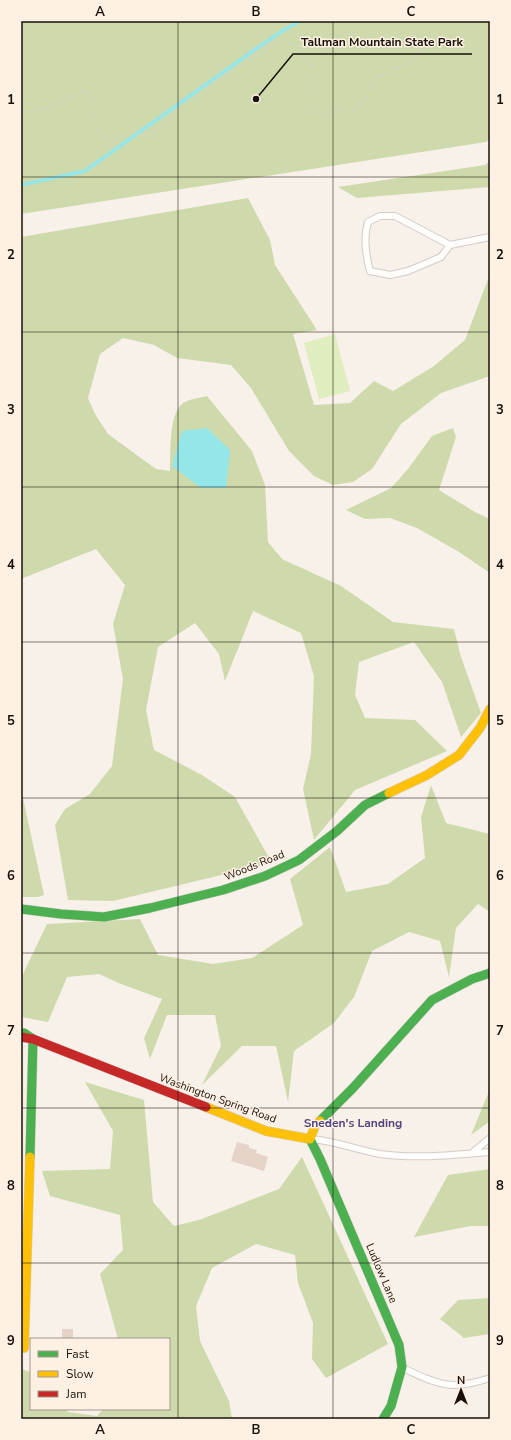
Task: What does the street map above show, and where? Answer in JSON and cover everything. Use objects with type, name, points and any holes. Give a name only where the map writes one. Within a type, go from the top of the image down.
[{"type":"street","name":"Woods Road","points":[[21,909],[104,917],[150,908],[223,890],[265,876],[299,860],[337,831],[365,806],[427,775],[459,755],[480,728],[490,709]]},
{"type":"street","points":[[310,1139],[315,1126],[353,1088],[432,1000],[472,979],[490,973]]},
{"type":"street","points":[[21,1031],[33,1039],[24,1348]]},
{"type":"street","name":"Washington Spring Road","points":[[21,1037],[33,1039],[266,1131],[310,1139]]},
{"type":"street","name":"Ludlow Lane","points":[[310,1139],[400,1345],[402,1367],[391,1406],[383,1419]]},
{"type":"lane","points":[[450,245],[441,257],[408,271],[390,275],[370,271],[367,260],[365,232],[368,222],[380,216],[395,216],[450,245],[490,237]]},
{"type":"lane","points":[[472,1153],[490,1138]]},
{"type":"lane","points":[[310,1139],[323,1140],[379,1154],[395,1156],[490,1152]]},
{"type":"lane","points":[[402,1367],[440,1384],[454,1386],[474,1383],[490,1378]]},
{"type":"path","points":[[21,112],[38,110],[58,104],[72,95],[83,92],[91,96],[96,102],[95,118],[104,139],[118,138],[134,132],[147,137],[163,125],[178,109],[278,40],[304,48],[312,69],[316,74],[312,99],[316,112],[324,115],[341,109],[349,112],[361,105],[376,78],[407,64],[435,36],[437,26],[440,21]]},
{"type":"green space","points":[[21,21],[490,21],[490,139],[486,142],[21,214]]},
{"type":"green space","points":[[490,161],[490,187],[357,198],[338,187],[485,165]]},
{"type":"green space","points":[[248,198],[270,240],[275,265],[317,330],[293,334],[314,405],[350,403],[374,381],[393,391],[434,366],[465,340],[490,274],[490,376],[441,393],[401,424],[372,469],[353,482],[333,485],[314,476],[289,451],[251,388],[231,365],[177,358],[154,345],[123,338],[100,354],[88,398],[95,414],[108,434],[156,469],[170,471],[171,434],[178,409],[185,402],[207,396],[252,451],[265,485],[268,542],[282,559],[341,586],[393,622],[454,629],[461,657],[481,713],[461,737],[442,682],[414,642],[359,662],[355,695],[365,718],[415,720],[447,751],[355,790],[314,840],[303,789],[311,754],[314,676],[301,633],[253,611],[225,681],[219,654],[195,623],[158,647],[146,710],[154,750],[202,775],[235,797],[272,863],[113,901],[68,900],[55,825],[65,809],[90,794],[112,766],[123,679],[113,624],[125,585],[96,549],[21,579],[21,237]]},
{"type":"green space","points":[[335,334],[350,391],[319,399],[304,343]]},
{"type":"green space","points":[[453,428],[456,437],[439,490],[475,512],[490,519],[490,573],[459,552],[417,528],[390,518],[365,519],[346,510],[391,488],[408,469],[432,436]]},
{"type":"green space","points":[[431,785],[446,823],[490,834],[490,912],[478,904],[456,928],[449,977],[440,941],[409,932],[372,951],[354,997],[334,1023],[294,1051],[288,1102],[276,1046],[242,1046],[202,1085],[221,1046],[215,1015],[167,1015],[150,1059],[144,1038],[162,999],[99,974],[67,977],[48,1022],[21,1017],[21,976],[47,924],[140,919],[158,955],[213,964],[252,958],[303,925],[290,879],[330,847],[346,892],[388,884],[425,858],[421,817]]},
{"type":"green space","points":[[21,789],[44,895],[38,897],[21,897]]},
{"type":"green space","points":[[85,1082],[144,1100],[153,1202],[174,1226],[199,1220],[279,1189],[302,1157],[388,1344],[326,1378],[312,1359],[313,1323],[298,1283],[295,1255],[256,1244],[212,1268],[196,1306],[200,1341],[229,1401],[232,1419],[21,1419],[21,1369],[30,1372],[30,1410],[67,1410],[68,1412],[97,1416],[102,1410],[170,1410],[170,1338],[118,1338],[100,1274],[123,1250],[120,1215],[50,1196],[42,1171],[110,1169],[113,1131]]},
{"type":"green space","points":[[490,1089],[490,1121],[471,1135]]},
{"type":"green space","points":[[490,1169],[490,1226],[471,1226],[414,1237],[448,1175]]},
{"type":"green space","points":[[490,1298],[490,1334],[464,1338],[440,1319],[458,1300]]},
{"type":"water","points":[[207,428],[230,450],[226,488],[201,488],[172,466],[182,431]]},
{"type":"building","points":[[237,1142],[249,1145],[249,1148],[257,1150],[256,1153],[268,1157],[264,1171],[231,1161]]},
{"type":"building","points":[[62,1329],[73,1329],[73,1338],[62,1338]]},
{"type":"waterway","points":[[21,185],[85,171],[253,51],[300,21]]},
{"type":"traffic: fast","points":[[21,909],[104,917],[150,908],[223,890],[265,876],[299,860],[337,831],[365,805],[389,793]]},
{"type":"traffic: fast","points":[[320,1121],[353,1088],[432,1000],[472,979],[490,973]]},
{"type":"traffic: fast","points":[[24,1033],[33,1039],[30,1157]]},
{"type":"traffic: fast","points":[[310,1139],[320,1159],[399,1345],[402,1367],[391,1406],[383,1419]]},
{"type":"traffic: slow","points":[[389,793],[427,775],[459,755],[480,728],[490,709]]},
{"type":"traffic: slow","points":[[206,1107],[266,1131],[310,1139],[315,1126],[320,1121]]},
{"type":"traffic: slow","points":[[24,1348],[30,1157]]},
{"type":"traffic: jam","points":[[21,1037],[33,1039],[206,1107]]},
{"type":"place","name":"Tallman Mountain State Park","points":[[256,99]]},
{"type":"district","name":"Sneden's Landing","points":[[353,1123]]}]
